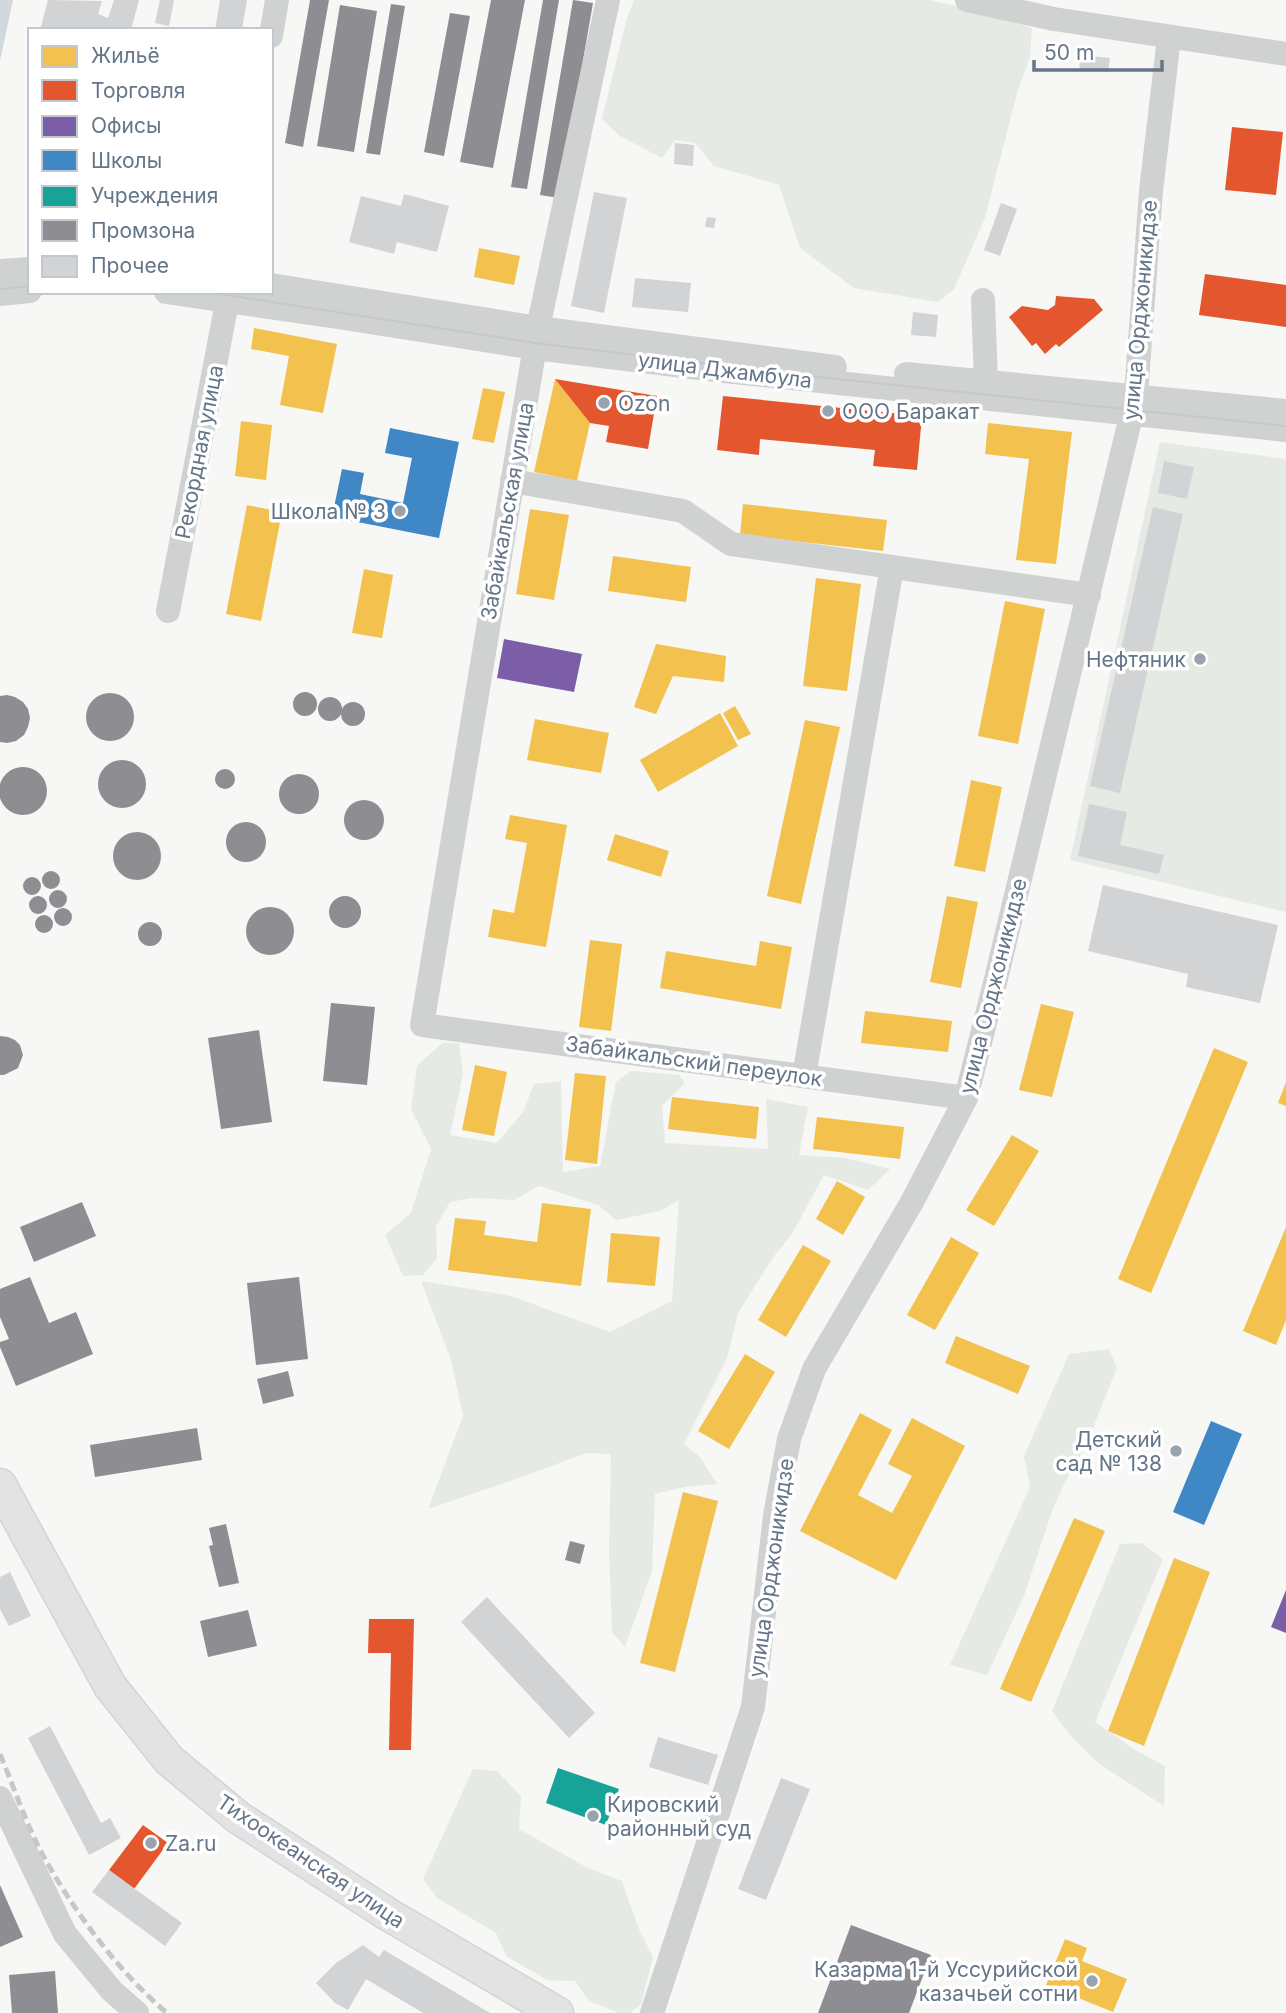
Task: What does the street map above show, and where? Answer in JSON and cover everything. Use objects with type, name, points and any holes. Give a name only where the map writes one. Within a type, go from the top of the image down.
[{"type":"main road","name":"Тихоокеанская улица","points":[[0,1485],[110,1686],[169,1760],[239,1818],[389,1915],[557,2013]]},
{"type":"street","points":[[272,28],[277,0]]},
{"type":"street","name":"Забайкальская улица","points":[[422,1025],[536,338],[608,0]]},
{"type":"street","points":[[967,0],[1054,19],[1286,54]]},
{"type":"street","name":"улица Орджоникидзе","points":[[652,2013],[753,1707],[775,1516],[789,1439],[814,1368],[912,1202],[966,1098],[1134,404],[1151,191],[1169,37]]},
{"type":"street","points":[[0,271],[28,269]]},
{"type":"street","name":"улица Джамбула","points":[[273,285],[536,338],[737,373],[1082,409],[1134,404],[1286,411]]},
{"type":"street","points":[[0,294],[28,291]]},
{"type":"street","name":"улица Джамбула","points":[[191,294],[228,297],[344,318],[986,382],[1286,430]]},
{"type":"street","name":"Рекордная улица","points":[[168,611],[228,297]]},
{"type":"street","points":[[983,300],[986,382]]},
{"type":"street","points":[[512,481],[683,511],[731,544],[1089,595]]},
{"type":"street","points":[[804,1076],[892,567]]},
{"type":"street","name":"Забайкальский переулок","points":[[422,1025],[966,1098]]},
{"type":"street","points":[[0,1798],[65,1934],[112,1991],[137,2013]]},
{"type":"shaded area","points":[[0,0],[13,0],[0,61]]},
{"type":"shaded area","points":[[634,0],[928,0],[1016,19],[1032,29],[1030,57],[1017,93],[985,218],[954,289],[938,302],[854,288],[800,248],[779,185],[714,166],[695,143],[675,140],[662,158],[620,136],[602,119]]},
{"type":"shaded area","name":"Нефтяник","points":[[1160,442],[1286,459],[1286,912],[1070,860]]},
{"type":"shaded area","points":[[442,1043],[459,1043],[463,1074],[450,1135],[497,1143],[523,1112],[534,1084],[561,1081],[563,1172],[600,1166],[616,1082],[631,1071],[679,1075],[685,1083],[662,1106],[665,1143],[768,1149],[766,1099],[808,1107],[799,1155],[846,1158],[890,1169],[868,1190],[824,1175],[792,1234],[774,1256],[738,1313],[727,1358],[684,1444],[700,1457],[717,1484],[684,1487],[655,1494],[652,1571],[625,1647],[612,1632],[609,1551],[611,1454],[586,1453],[428,1509],[463,1416],[451,1360],[421,1281],[508,1295],[610,1332],[672,1301],[679,1200],[660,1211],[616,1220],[598,1205],[539,1186],[514,1200],[472,1198],[450,1202],[436,1226],[437,1258],[423,1275],[403,1276],[385,1235],[411,1213],[431,1149],[411,1109],[417,1066]]},
{"type":"shaded area","points":[[1109,1349],[1117,1368],[1086,1445],[1052,1511],[1024,1596],[987,1675],[950,1665],[1030,1487],[1024,1456],[1069,1354]]},
{"type":"shaded area","points":[[1142,1543],[1163,1559],[1095,1722],[1137,1751],[1165,1766],[1164,1806],[1099,1764],[1069,1734],[1052,1711],[1120,1544]]},
{"type":"shaded area","points":[[473,1769],[497,1771],[521,1796],[519,1829],[588,1868],[622,1881],[638,1927],[653,1957],[641,2004],[630,2013],[619,2013],[589,2001],[575,1981],[547,1980],[506,1956],[496,1933],[437,1898],[423,1879]]},
{"type":"building: Жильё","points":[[479,248],[520,256],[514,285],[474,277]]},
{"type":"building: Жильё","points":[[254,328],[337,344],[323,413],[280,405],[289,356],[251,349]]},
{"type":"building: Жильё","points":[[555,379],[590,423],[577,481],[534,472]]},
{"type":"building: Жильё","points":[[483,388],[505,392],[494,443],[472,439]]},
{"type":"building: Жильё","points":[[241,421],[272,425],[266,480],[235,476]]},
{"type":"building: Жильё","points":[[988,423],[1072,432],[1056,564],[1016,560],[1029,459],[985,454]]},
{"type":"building: Жильё","points":[[743,504],[887,520],[883,551],[740,535]]},
{"type":"building: Жильё","points":[[247,505],[282,512],[261,621],[226,614]]},
{"type":"building: Жильё","points":[[530,509],[569,515],[554,600],[516,594]]},
{"type":"building: Жильё","points":[[613,556],[691,567],[686,602],[608,591]]},
{"type":"building: Жильё","points":[[364,569],[393,575],[382,638],[352,633]]},
{"type":"building: Жильё","points":[[816,578],[861,584],[847,691],[803,686]]},
{"type":"building: Жильё","points":[[1005,601],[1045,609],[1018,744],[978,736]]},
{"type":"building: Жильё","points":[[656,644],[726,656],[724,682],[673,676],[656,714],[634,707]]},
{"type":"building: Жильё","points":[[735,706],[751,734],[738,740],[723,713]]},
{"type":"building: Жильё","points":[[720,713],[738,746],[658,792],[640,760]]},
{"type":"building: Жильё","points":[[535,719],[609,733],[601,773],[527,760]]},
{"type":"building: Жильё","points":[[805,720],[840,727],[801,904],[767,896]]},
{"type":"building: Жильё","points":[[971,780],[1002,787],[985,872],[954,866]]},
{"type":"building: Жильё","points":[[510,815],[567,825],[546,947],[488,937],[493,909],[514,913],[527,843],[505,839]]},
{"type":"building: Жильё","points":[[615,834],[669,851],[661,877],[607,860]]},
{"type":"building: Жильё","points":[[947,896],[978,902],[961,988],[930,982]]},
{"type":"building: Жильё","points":[[590,940],[622,944],[611,1031],[579,1027]]},
{"type":"building: Жильё","points":[[760,941],[792,947],[781,1009],[660,988],[666,951],[756,966]]},
{"type":"building: Жильё","points":[[1041,1004],[1074,1012],[1052,1097],[1019,1090]]},
{"type":"building: Жильё","points":[[865,1011],[952,1021],[948,1052],[861,1043]]},
{"type":"building: Жильё","points":[[1214,1048],[1248,1062],[1151,1293],[1118,1279]]},
{"type":"building: Жильё","points":[[475,1065],[507,1072],[494,1136],[462,1130]]},
{"type":"building: Жильё","points":[[575,1073],[606,1076],[597,1164],[565,1160]]},
{"type":"building: Жильё","points":[[1286,1082],[1286,1106],[1278,1103]]},
{"type":"building: Жильё","points":[[672,1097],[759,1107],[756,1139],[668,1129]]},
{"type":"building: Жильё","points":[[817,1117],[904,1127],[900,1159],[813,1149]]},
{"type":"building: Жильё","points":[[1012,1135],[1039,1151],[994,1226],[966,1210]]},
{"type":"building: Жильё","points":[[837,1181],[865,1197],[843,1235],[816,1219]]},
{"type":"building: Жильё","points":[[542,1203],[591,1209],[581,1286],[448,1270],[455,1218],[486,1221],[484,1235],[537,1242]]},
{"type":"building: Жильё","points":[[1286,1227],[1286,1320],[1276,1345],[1243,1331]]},
{"type":"building: Жильё","points":[[611,1233],[660,1237],[655,1286],[607,1282]]},
{"type":"building: Жильё","points":[[951,1237],[979,1253],[935,1330],[907,1315]]},
{"type":"building: Жильё","points":[[803,1245],[831,1261],[786,1337],[758,1320]]},
{"type":"building: Жильё","points":[[956,1336],[1030,1366],[1018,1394],[945,1363]]},
{"type":"building: Жильё","points":[[745,1354],[775,1372],[729,1449],[698,1431]]},
{"type":"building: Жильё","points":[[860,1413],[892,1430],[858,1495],[892,1513],[912,1476],[888,1464],[912,1418],[965,1446],[896,1580],[800,1531]]},
{"type":"building: Жильё","points":[[683,1492],[718,1501],[675,1672],[640,1663]]},
{"type":"building: Жильё","points":[[1074,1518],[1105,1531],[1031,1702],[1000,1689]]},
{"type":"building: Жильё","points":[[1174,1558],[1210,1572],[1144,1746],[1108,1731]]},
{"type":"building: Жильё","points":[[1065,1939],[1087,1948],[1082,1961],[1127,1979],[1113,2012],[1046,1985]]},
{"type":"building: Торговля","points":[[1232,127],[1283,132],[1276,195],[1225,190]]},
{"type":"building: Торговля","points":[[1205,274],[1286,285],[1286,327],[1199,315]]},
{"type":"building: Торговля","points":[[1056,296],[1094,299],[1103,310],[1059,347],[1056,344],[1045,354],[1036,343],[1032,346],[1009,317],[1022,306],[1048,310],[1055,305]]},
{"type":"building: Торговля","points":[[555,379],[657,396],[648,449],[606,442],[609,426],[590,423]]},
{"type":"building: Торговля","points":[[723,396],[922,416],[917,470],[873,466],[875,450],[760,439],[759,455],[717,450]]},
{"type":"building: Торговля","points":[[369,1619],[414,1619],[411,1750],[389,1750],[391,1653],[368,1653]]},
{"type":"building: Торговля","points":[[143,1825],[168,1843],[134,1889],[109,1870]]},
{"type":"building: Офисы","points":[[504,639],[582,654],[574,692],[497,678]]},
{"type":"building: Офисы","points":[[1286,1590],[1286,1633],[1271,1627]]},
{"type":"building: Школы","points":[[390,428],[459,442],[439,538],[332,517],[342,469],[364,473],[360,494],[403,503],[412,458],[385,453]]},
{"type":"building: Школы","points":[[1211,1421],[1242,1434],[1204,1525],[1173,1512]]},
{"type":"building: Учреждения","points":[[558,1768],[619,1789],[606,1825],[546,1803]]},
{"type":"building: Промзона","points":[[310,0],[329,0],[303,147],[285,143]]},
{"type":"building: Промзона","points":[[491,0],[525,0],[493,168],[460,162]]},
{"type":"building: Промзона","points":[[543,0],[559,0],[527,189],[511,187]]},
{"type":"building: Промзона","points":[[573,0],[593,3],[559,198],[540,195]]},
{"type":"building: Промзона","points":[[391,4],[405,6],[380,155],[366,153]]},
{"type":"building: Промзона","points":[[340,5],[377,11],[354,152],[317,146]]},
{"type":"building: Промзона","points":[[450,13],[470,16],[444,156],[424,152]]},
{"type":"building: Промзона","points":[[305,692],[313,696],[317,704],[313,712],[305,716],[297,712],[293,704],[297,696]]},
{"type":"building: Промзона","points":[[110,693],[127,700],[134,717],[127,734],[110,741],[93,734],[86,717],[93,700]]},
{"type":"building: Промзона","points":[[7,695],[23,702],[30,718],[24,735],[7,743],[0,742],[0,696]]},
{"type":"building: Промзона","points":[[330,697],[338,701],[342,709],[338,717],[330,721],[322,717],[318,709],[322,701]]},
{"type":"building: Промзона","points":[[353,702],[361,706],[365,714],[361,722],[353,726],[345,722],[341,714],[345,706]]},
{"type":"building: Промзона","points":[[122,760],[139,767],[146,784],[139,801],[122,808],[105,801],[98,784],[105,767]]},
{"type":"building: Промзона","points":[[23,767],[40,774],[47,791],[40,808],[23,815],[6,808],[-1,791],[6,774]]},
{"type":"building: Промзона","points":[[221,769],[229,769],[235,779],[229,789],[221,789],[215,783],[215,775]]},
{"type":"building: Промзона","points":[[299,774],[313,780],[319,794],[313,808],[299,814],[285,808],[279,794],[285,780]]},
{"type":"building: Промзона","points":[[364,800],[378,806],[384,820],[378,834],[364,840],[350,834],[344,820],[350,806]]},
{"type":"building: Промзона","points":[[246,822],[260,828],[266,842],[260,856],[246,862],[232,856],[226,842],[232,828]]},
{"type":"building: Промзона","points":[[137,832],[154,839],[161,856],[154,873],[137,880],[120,873],[113,856],[120,839]]},
{"type":"building: Промзона","points":[[51,871],[57,874],[60,880],[57,886],[51,889],[45,886],[42,880],[45,874]]},
{"type":"building: Промзона","points":[[32,877],[38,880],[41,886],[38,892],[32,895],[26,892],[23,886],[26,880]]},
{"type":"building: Промзона","points":[[58,890],[64,893],[67,899],[64,905],[58,908],[52,905],[49,899],[52,893]]},
{"type":"building: Промзона","points":[[38,896],[44,899],[47,905],[44,911],[38,914],[32,911],[29,905],[32,899]]},
{"type":"building: Промзона","points":[[345,896],[356,901],[361,912],[356,923],[345,928],[334,923],[329,912],[334,901]]},
{"type":"building: Промзона","points":[[270,907],[287,914],[294,931],[287,948],[270,955],[253,948],[246,931],[253,914]]},
{"type":"building: Промзона","points":[[63,908],[69,911],[72,917],[69,923],[63,926],[57,923],[54,917],[57,911]]},
{"type":"building: Промзона","points":[[44,915],[50,918],[53,924],[50,930],[44,933],[38,930],[35,924],[38,918]]},
{"type":"building: Промзона","points":[[150,922],[158,926],[162,934],[158,942],[150,946],[142,942],[138,934],[142,926]]},
{"type":"building: Промзона","points":[[331,1003],[375,1007],[367,1085],[323,1081]]},
{"type":"building: Промзона","points":[[259,1030],[272,1122],[221,1129],[208,1038]]},
{"type":"building: Промзона","points":[[0,1036],[15,1040],[23,1055],[18,1068],[4,1075],[0,1075]]},
{"type":"building: Промзона","points":[[82,1202],[96,1236],[34,1262],[20,1227]]},
{"type":"building: Промзона","points":[[30,1277],[49,1323],[76,1312],[93,1354],[16,1386],[0,1347],[0,1342],[9,1339],[0,1317],[0,1289]]},
{"type":"building: Промзона","points":[[299,1277],[308,1359],[256,1365],[247,1283]]},
{"type":"building: Промзона","points":[[288,1371],[294,1396],[263,1404],[257,1379]]},
{"type":"building: Промзона","points":[[197,1428],[202,1460],[95,1477],[90,1445]]},
{"type":"building: Промзона","points":[[226,1524],[239,1583],[219,1587],[209,1546],[213,1545],[209,1528]]},
{"type":"building: Промзона","points":[[570,1541],[585,1545],[580,1564],[565,1560]]},
{"type":"building: Промзона","points":[[248,1610],[257,1646],[208,1657],[200,1621]]},
{"type":"building: Промзона","points":[[0,1885],[23,1937],[0,1947]]},
{"type":"building: Промзона","points":[[851,1925],[931,1955],[909,2013],[818,2013]]},
{"type":"building: Промзона","points":[[55,1971],[58,2013],[12,2013],[9,1975]]},
{"type":"building: Прочее","points":[[48,0],[102,1],[98,14],[108,18],[114,0],[139,0],[132,28],[41,28]]},
{"type":"building: Прочее","points":[[160,0],[174,0],[169,26],[155,23]]},
{"type":"building: Прочее","points":[[220,0],[247,0],[242,28],[215,28]]},
{"type":"building: Прочее","points":[[1081,55],[1110,58],[1108,72],[1079,69]]},
{"type":"building: Прочее","points":[[675,143],[694,145],[693,166],[674,164]]},
{"type":"building: Прочее","points":[[594,192],[627,198],[604,313],[571,306]]},
{"type":"building: Прочее","points":[[404,194],[449,206],[437,252],[397,242],[394,254],[349,242],[361,196],[401,206]]},
{"type":"building: Прочее","points":[[1001,203],[1017,209],[1000,256],[984,250]]},
{"type":"building: Прочее","points":[[707,217],[716,218],[714,228],[705,227]]},
{"type":"building: Прочее","points":[[635,278],[691,283],[688,312],[632,307]]},
{"type":"building: Прочее","points":[[913,312],[938,315],[936,337],[911,335]]},
{"type":"building: Прочее","points":[[1164,461],[1194,467],[1187,499],[1158,493]]},
{"type":"building: Прочее","points":[[1153,507],[1183,514],[1120,793],[1090,786]]},
{"type":"building: Прочее","points":[[1089,804],[1127,812],[1120,845],[1164,855],[1159,874],[1078,856]]},
{"type":"building: Прочее","points":[[1103,885],[1278,925],[1260,1003],[1186,987],[1188,974],[1088,951]]},
{"type":"building: Прочее","points":[[10,1572],[31,1616],[9,1626],[0,1609],[0,1577]]},
{"type":"building: Прочее","points":[[487,1597],[595,1713],[569,1738],[461,1622]]},
{"type":"building: Прочее","points":[[50,1726],[101,1823],[110,1818],[121,1838],[89,1855],[28,1738]]},
{"type":"building: Прочее","points":[[658,1737],[718,1755],[708,1785],[649,1767]]},
{"type":"building: Прочее","points":[[781,1778],[810,1789],[766,1900],[738,1889]]},
{"type":"building: Прочее","points":[[109,1870],[182,1923],[165,1946],[92,1892]]},
{"type":"building: Прочее","points":[[363,1945],[379,1957],[384,1950],[490,2013],[423,2013],[366,1979],[348,2010],[335,2003],[316,1983],[336,1963]]},
{"type":"tram line","points":[[0,289],[28,286]]},
{"type":"tram line","points":[[221,294],[535,343],[799,375],[1286,426]]},
{"type":"railway","points":[[0,1754],[39,1848],[65,1892],[113,1958],[167,2013]]},
{"type":"place","name":"Ozon","points":[[604,403]]},
{"type":"place","name":"ООО Баракат","points":[[828,411]]},
{"type":"place","name":"Школа № 3","points":[[400,511]]},
{"type":"place","name":"Нефтяник","points":[[1200,659]]},
{"type":"place","name":"Детский сад № 138","points":[[1176,1451]]},
{"type":"place","name":"Кировский районный суд","points":[[593,1816]]},
{"type":"place","name":"Za.ru","points":[[151,1843]]},
{"type":"place","name":"Казарма 1-й Уссурийской казачьей сотни","points":[[1092,1981]]}]
